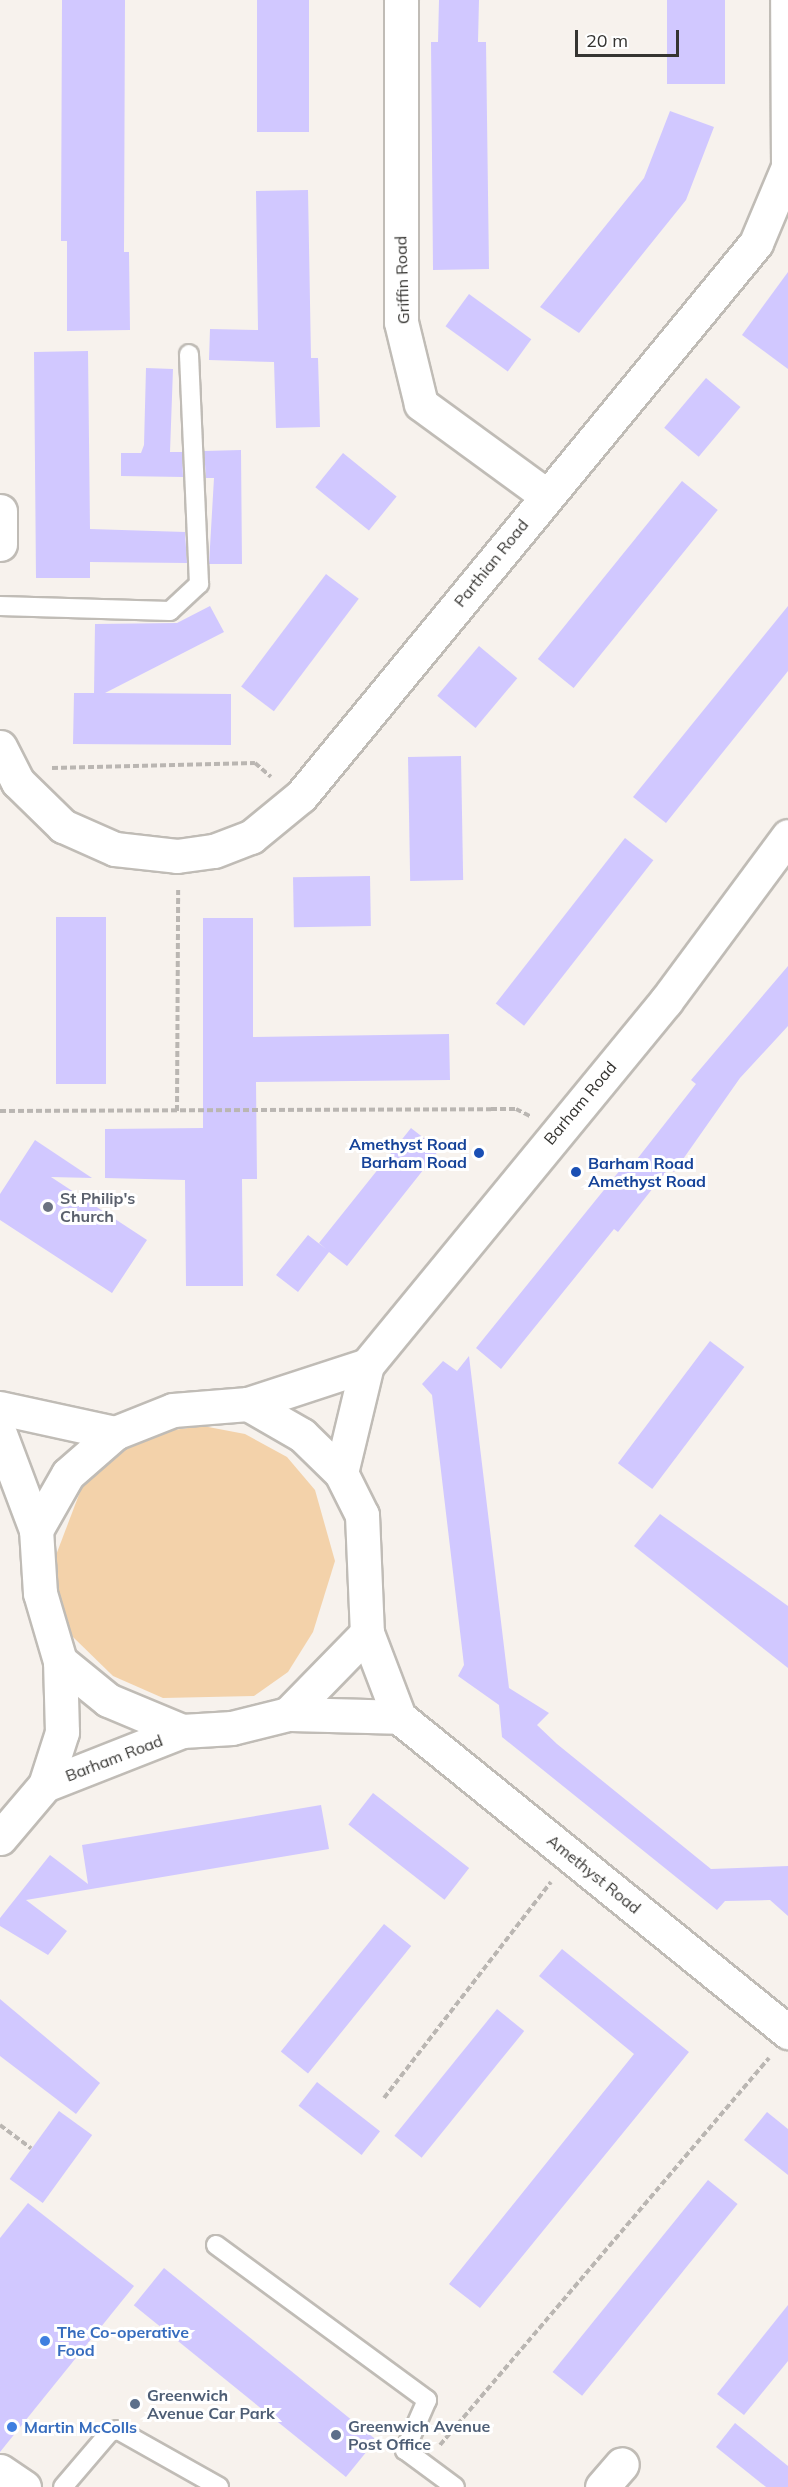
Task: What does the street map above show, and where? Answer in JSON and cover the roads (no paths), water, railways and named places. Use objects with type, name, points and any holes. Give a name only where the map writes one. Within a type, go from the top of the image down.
[{"type":"street","name":"Griffin Road","points":[[400,0],[401,322],[421,404],[546,495]]},
{"type":"street","name":"Parthian Road","points":[[0,747],[28,793],[63,826],[115,849],[177,856],[251,837],[295,801],[756,243],[788,166],[787,0]]},
{"type":"street","points":[[0,511],[0,542]]},
{"type":"street","name":"Barham Road","points":[[341,1473],[367,1365],[557,1130],[666,1001],[788,836]]},
{"type":"street","points":[[36,1530],[68,1474],[115,1433],[173,1410],[248,1404],[367,1365]]},
{"type":"street","points":[[60,1661],[108,1700],[182,1731],[232,1728],[288,1714],[399,1717],[367,1633],[362,1515],[341,1473],[302,1435],[248,1404]]},
{"type":"street","points":[[0,1408],[115,1433]]},
{"type":"street","points":[[0,1434],[36,1530]]},
{"type":"street","name":"Barham Road","points":[[0,1838],[45,1785],[62,1732],[60,1661],[40,1593],[36,1530]]},
{"type":"street","points":[[288,1714],[367,1633]]},
{"type":"street","name":"Amethyst Road","points":[[399,1717],[571,1856],[780,2043]]},
{"type":"street","name":"Barham Road","points":[[45,1785],[182,1731]]},
{"type":"street","points":[[0,2470],[24,2487]]},
{"type":"lane","points":[[0,606],[170,611],[199,584],[189,354]]},
{"type":"lane","points":[[216,2245],[427,2400],[405,2450],[455,2487]]},
{"type":"lane","points":[[63,2487],[110,2432],[118,2430],[219,2487]]},
{"type":"place","name":"Amethyst Road Barham Road","points":[[479,1153]]},
{"type":"place","name":"Barham Road Amethyst Road","points":[[576,1172]]},
{"type":"place","name":"St Philip's Church","points":[[48,1207]]},
{"type":"place","name":"The Co-operative Food","points":[[45,2341]]},
{"type":"place","name":"Greenwich Avenue Car Park","points":[[135,2404]]},
{"type":"place","name":"Martin McColls","points":[[12,2427]]},
{"type":"place","name":"Greenwich Avenue Post Office","points":[[336,2435]]}]
